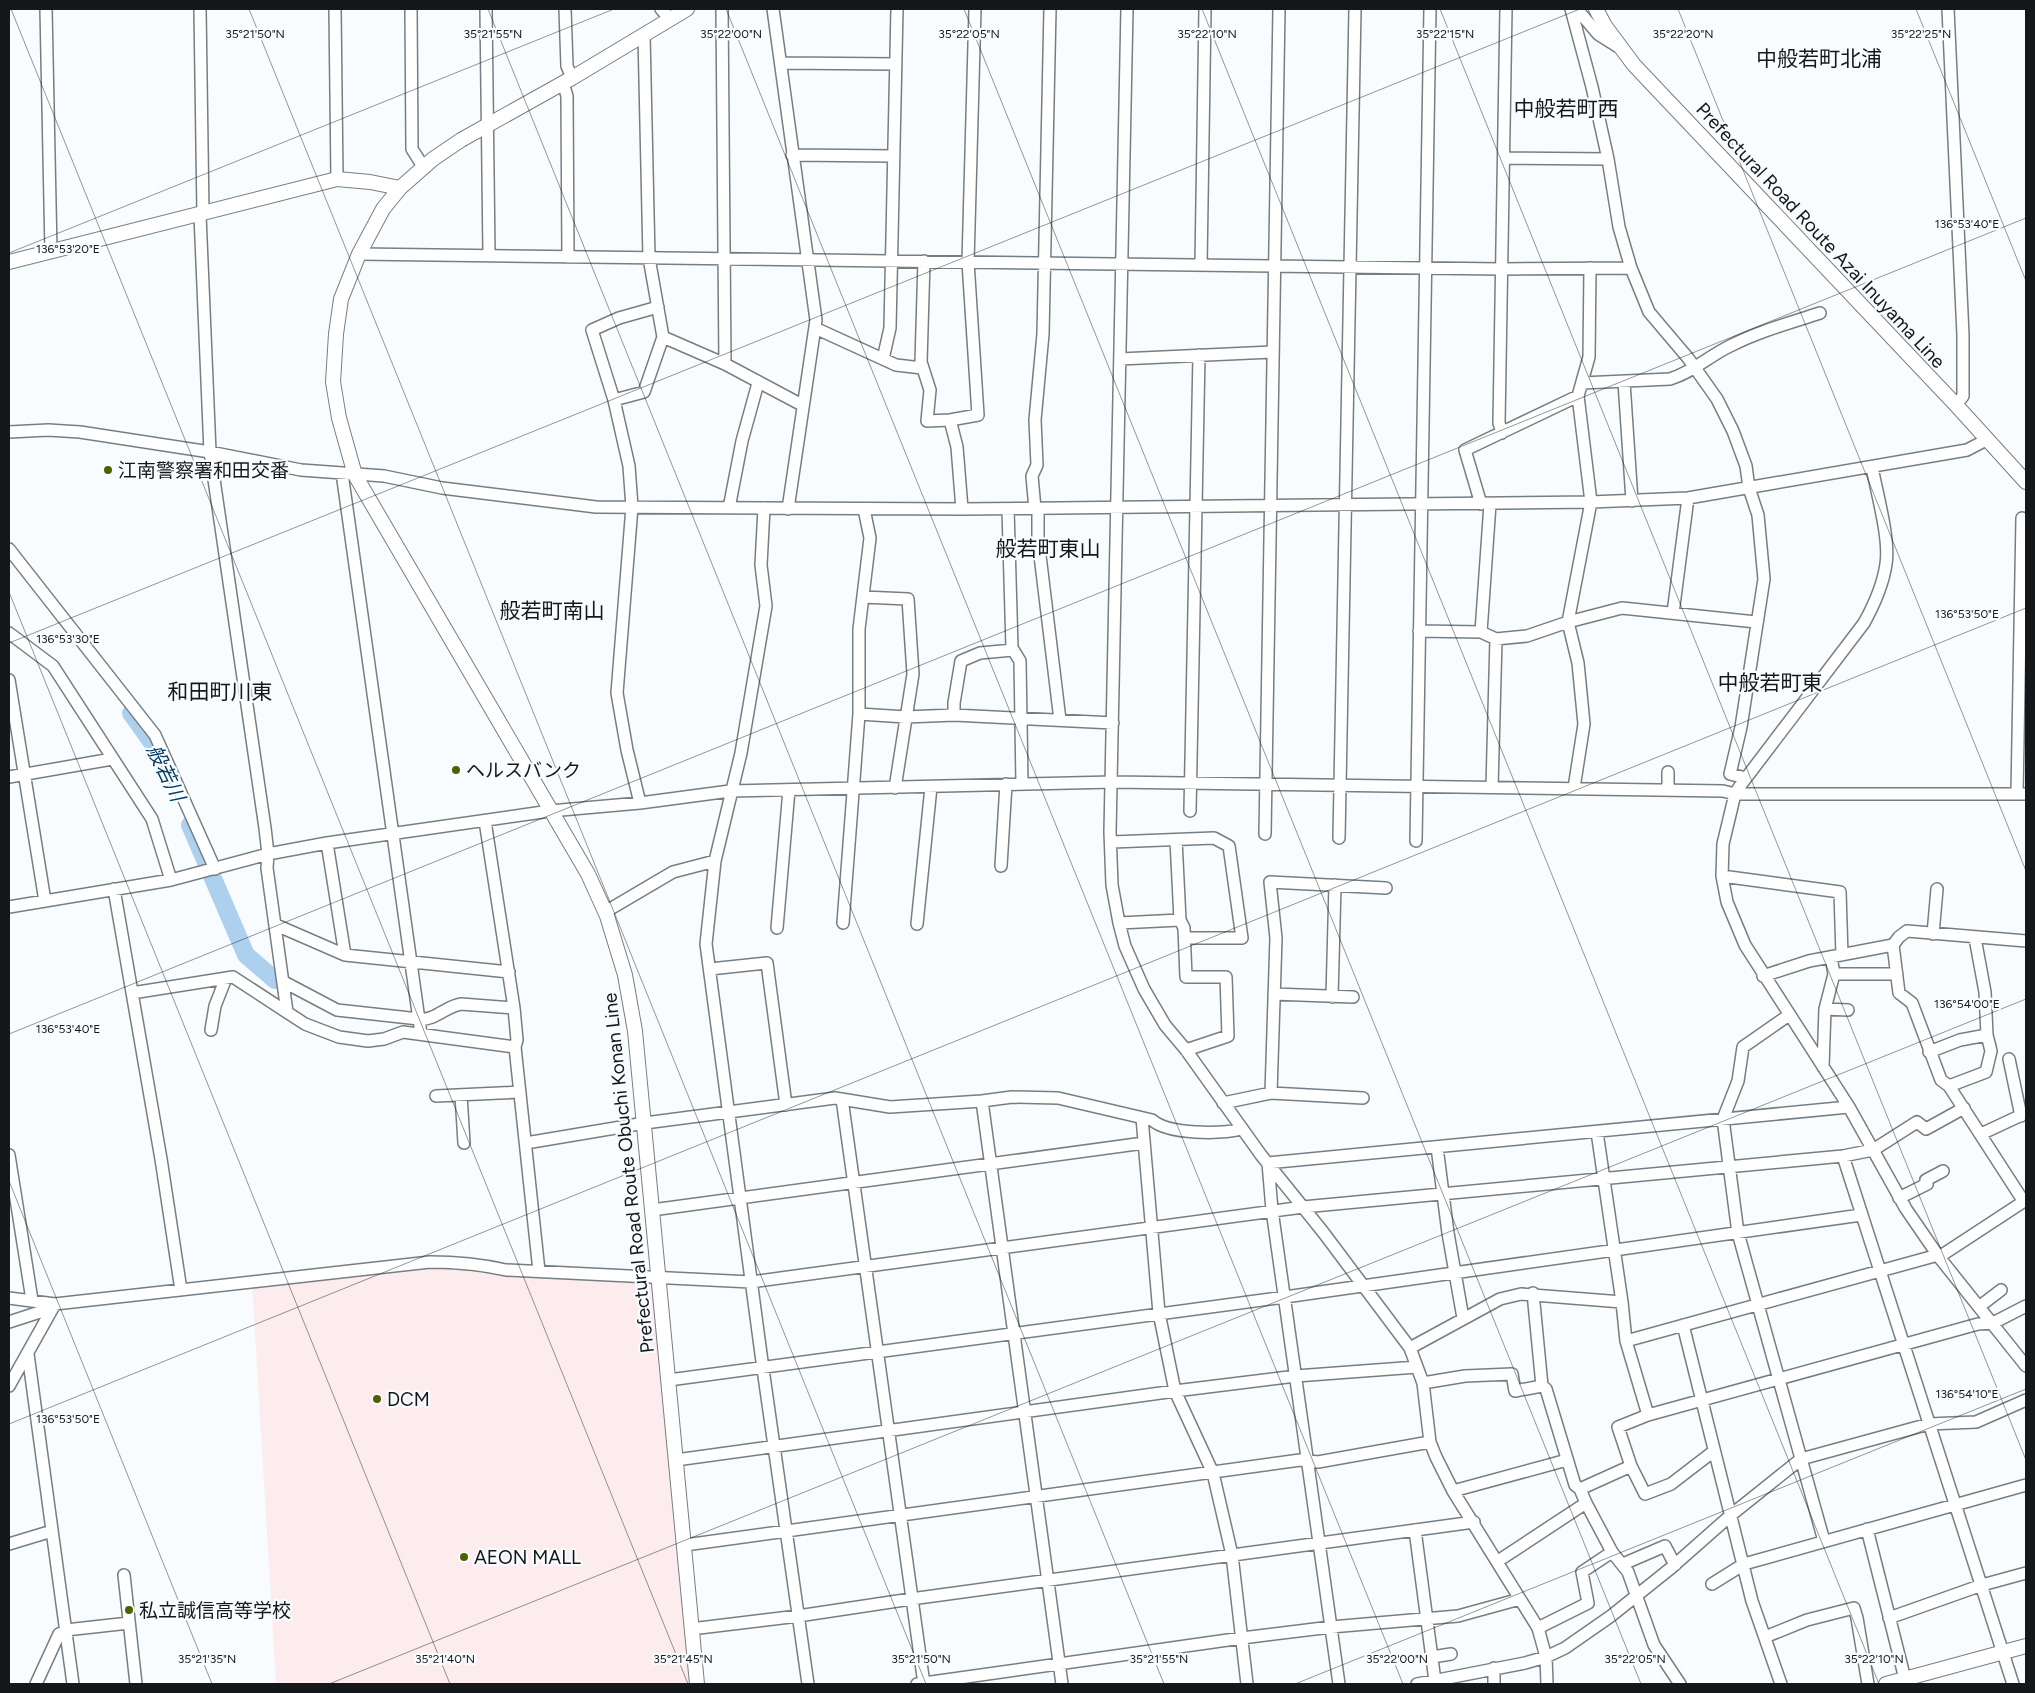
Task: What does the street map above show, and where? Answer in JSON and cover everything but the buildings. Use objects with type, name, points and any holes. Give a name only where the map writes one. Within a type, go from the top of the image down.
[{"type":"main road","name":"Prefectural Road Route Obuchi Konan Line","points":[[687,9],[665,14],[644,35],[568,81],[461,140],[400,188],[383,209],[359,254],[341,299],[334,382],[349,474],[588,874],[605,912],[626,975],[635,1031],[645,1123],[697,1684]]},
{"type":"main road","name":"Prefectural Road Route Azai Inuyama Line","points":[[1596,9],[1618,46],[1988,439],[2026,482]]},
{"type":"main road","points":[[9,262],[337,179],[370,182],[400,188]]},
{"type":"main road","points":[[1886,1684],[2026,1646]]},
{"type":"street","points":[[46,9],[51,252]]},
{"type":"street","points":[[200,9],[201,214],[210,452],[268,854],[267,868],[287,1012]]},
{"type":"street","points":[[335,9],[337,179]]},
{"type":"street","points":[[411,9],[412,150],[424,168]]},
{"type":"street","points":[[486,9],[489,124],[489,255]]},
{"type":"street","points":[[565,9],[568,81],[568,256]]},
{"type":"street","points":[[722,9],[725,364]]},
{"type":"street","points":[[774,9],[816,328],[802,405],[788,508]]},
{"type":"street","points":[[883,359],[890,328],[897,9]]},
{"type":"street","points":[[924,261],[922,368],[930,390],[927,421],[950,420],[978,415],[968,262],[974,9]]},
{"type":"street","points":[[1050,9],[1043,334],[1035,420],[1037,465],[1032,476],[1060,720]]},
{"type":"street","points":[[1126,9],[1118,508],[1110,832],[1112,842],[1110,860],[1112,885],[1119,923],[1125,946],[1144,989],[1165,1025],[1186,1050],[1242,1129],[1303,1206],[1410,1348],[1423,1383],[1430,1442],[1453,1490],[1538,1628],[1546,1657],[1547,1684]]},
{"type":"street","points":[[1201,265],[1205,9]]},
{"type":"street","points":[[1265,834],[1278,9]]},
{"type":"street","points":[[1339,838],[1355,9]]},
{"type":"street","points":[[1416,841],[1430,9]]},
{"type":"street","points":[[1502,432],[1499,423],[1506,9]]},
{"type":"street","points":[[1571,9],[1608,159],[1619,227],[1631,268],[1649,312],[1688,358],[1717,399],[1734,431],[1746,466],[1749,488],[1758,515],[1762,537],[1764,579],[1741,727],[1730,774],[1746,778]]},
{"type":"street","points":[[1577,9],[1598,34],[1618,46]]},
{"type":"street","points":[[1948,9],[1963,335],[1963,396],[1956,405]]},
{"type":"street","points":[[614,400],[644,392],[664,337],[650,258],[644,35]]},
{"type":"street","points":[[781,63],[896,64]]},
{"type":"street","points":[[792,155],[894,156]]},
{"type":"street","points":[[1504,158],[1608,159]]},
{"type":"street","points":[[359,254],[1501,269],[1631,268]]},
{"type":"street","points":[[1574,788],[1584,724],[1578,663],[1568,622],[1591,502],[1578,396],[1589,356],[1590,268]]},
{"type":"street","points":[[640,803],[627,750],[617,693],[632,507],[629,466],[614,400],[592,330],[619,318],[658,307]]},
{"type":"street","points":[[1582,383],[1670,379],[1695,369],[1727,347],[1752,335],[1820,313]]},
{"type":"street","points":[[816,328],[896,365],[922,368]]},
{"type":"street","points":[[664,337],[725,364],[802,405]]},
{"type":"street","points":[[1120,358],[1272,352]]},
{"type":"street","points":[[1190,810],[1198,356]]},
{"type":"street","points":[[1624,382],[1632,501]]},
{"type":"street","points":[[729,508],[742,441],[758,383]]},
{"type":"street","points":[[1481,632],[1486,504],[1465,450],[1578,396]]},
{"type":"street","points":[[950,420],[957,448],[962,509]]},
{"type":"street","points":[[10,430],[80,432],[210,452],[301,470],[384,476],[442,488],[596,507],[864,509],[1421,505],[1632,501],[1688,498],[1967,450],[1988,439]]},
{"type":"street","points":[[1872,467],[1884,530],[1886,563],[1876,602],[1864,623],[1794,712],[1735,794],[1723,844],[1722,876],[1734,922],[1763,976],[1849,1107],[1899,1198],[1938,1256],[1980,1306],[2026,1366]]},
{"type":"street","points":[[349,474],[393,833],[421,1034]]},
{"type":"street","points":[[1673,613],[1688,498]]},
{"type":"street","points":[[764,508],[762,565],[766,606],[741,753],[730,791],[715,861],[706,944],[763,1369],[808,1684]]},
{"type":"street","points":[[843,924],[859,714],[858,629],[870,538],[864,509]]},
{"type":"street","points":[[1008,509],[1013,650],[1020,661],[1019,718],[1022,784]]},
{"type":"street","points":[[9,907],[171,880],[268,854],[327,843],[550,811],[640,803],[730,791],[1112,782],[1267,782],[1341,785],[1723,791],[1735,794],[2022,794],[2022,518]]},
{"type":"street","points":[[9,549],[155,735],[210,871]]},
{"type":"street","points":[[863,597],[908,599],[913,674],[896,788]]},
{"type":"street","points":[[1419,631],[1481,632],[1496,639],[1527,636],[1568,622],[1622,608],[1756,622]]},
{"type":"street","points":[[9,633],[53,666],[152,819],[171,880]]},
{"type":"street","points":[[1492,787],[1496,639]]},
{"type":"street","points":[[954,715],[954,703],[961,661],[980,653],[1013,650]]},
{"type":"street","points":[[9,680],[45,901]]},
{"type":"street","points":[[859,714],[906,717],[954,715],[1113,723]]},
{"type":"street","points":[[9,777],[112,758]]},
{"type":"street","points":[[1668,772],[1668,790]]},
{"type":"street","points":[[1001,866],[1006,784]]},
{"type":"street","points":[[917,924],[931,787]]},
{"type":"street","points":[[777,928],[789,790]]},
{"type":"street","points":[[485,820],[514,1008],[517,1040],[515,1047],[539,1271]]},
{"type":"street","points":[[1112,842],[1214,838],[1229,846],[1242,938],[1185,938]]},
{"type":"street","points":[[1176,840],[1180,920],[1184,928],[1185,938],[1186,977],[1226,977],[1228,1036],[1186,1050]]},
{"type":"street","points":[[327,843],[346,955]]},
{"type":"street","points":[[605,912],[673,872],[715,861]]},
{"type":"street","points":[[1722,876],[1840,892],[1834,974],[1825,1010],[1823,1067]]},
{"type":"street","points":[[1271,1093],[1276,938],[1270,882],[1386,888]]},
{"type":"street","points":[[1332,997],[1335,885]]},
{"type":"street","points":[[114,889],[181,1290]]},
{"type":"street","points":[[1933,934],[1937,889]]},
{"type":"street","points":[[1119,923],[1180,920]]},
{"type":"street","points":[[276,925],[346,955],[412,964],[509,972]]},
{"type":"street","points":[[1763,976],[1810,961],[1893,945],[1907,931],[2026,941]]},
{"type":"street","points":[[1949,1086],[1986,1072],[1991,1051],[1987,1035],[1985,992],[1975,938]]},
{"type":"street","points":[[1626,1341],[1938,1256],[2025,1201],[1949,1086],[1941,1080],[1912,1003],[1899,993],[1893,945]]},
{"type":"street","points":[[710,969],[767,963],[786,1105]]},
{"type":"street","points":[[1834,974],[1897,974]]},
{"type":"street","points":[[132,993],[233,977],[306,1024],[339,1037],[361,1041],[384,1039],[403,1032],[515,1047]]},
{"type":"street","points":[[211,1030],[215,1006],[226,978]]},
{"type":"street","points":[[284,982],[337,1010],[419,1019],[430,1018],[455,1005],[462,1004],[514,1008]]},
{"type":"street","points":[[1274,994],[1353,997]]},
{"type":"street","points":[[1825,1010],[1848,1010]]},
{"type":"street","points":[[1789,1015],[1743,1047],[1738,1081],[1723,1119],[1738,1233],[1824,1541]]},
{"type":"street","points":[[1930,1052],[1960,1040],[1987,1035]]},
{"type":"street","points":[[1981,1134],[2023,1115],[2009,1059]]},
{"type":"street","points":[[436,1096],[520,1092]]},
{"type":"street","points":[[1223,1103],[1271,1093],[1363,1098]]},
{"type":"street","points":[[461,1095],[464,1143]]},
{"type":"street","points":[[526,1143],[645,1123],[842,1099],[890,1107],[982,1101],[1012,1096],[1058,1098],[1142,1118],[1173,1128],[1206,1133],[1242,1129]]},
{"type":"street","points":[[842,1099],[864,1268],[875,1320],[922,1684],[1242,1638],[1331,1627],[1458,1616],[1520,1599]]},
{"type":"street","points":[[982,1101],[1062,1684]]},
{"type":"street","points":[[1268,1162],[1849,1107]]},
{"type":"street","points":[[9,1298],[32,1300],[54,1305],[430,1262],[472,1262],[506,1270],[660,1276],[752,1282],[1303,1206],[1842,1156],[1873,1150],[1917,1122],[1926,1129],[1964,1108]]},
{"type":"street","points":[[1142,1118],[1159,1313],[1175,1391],[1213,1473],[1232,1555],[1246,1684]]},
{"type":"street","points":[[1596,1132],[1622,1302],[1626,1341],[1648,1415]]},
{"type":"street","points":[[652,1210],[1144,1144]]},
{"type":"street","points":[[1437,1146],[1442,1193],[1463,1318]]},
{"type":"street","points":[[9,1154],[11,1182],[32,1300]]},
{"type":"street","points":[[1842,1156],[2013,1684]]},
{"type":"street","points":[[1268,1162],[1272,1210],[1309,1462],[1338,1684]]},
{"type":"street","points":[[1899,1198],[1927,1184],[1926,1180],[1943,1171]]},
{"type":"street","points":[[669,1380],[763,1369],[1285,1297],[1614,1248],[1738,1233],[1861,1214]]},
{"type":"street","points":[[1980,1306],[2001,1290]]},
{"type":"street","points":[[1410,1348],[1500,1299],[1521,1294],[1533,1293],[1622,1302]]},
{"type":"street","points":[[1533,1293],[1542,1386],[1546,1389],[1575,1486],[1580,1489],[1612,1552],[1623,1564],[1633,1584],[1635,1596],[1654,1645],[1680,1684]]},
{"type":"street","points":[[9,1322],[43,1312],[54,1305]]},
{"type":"street","points":[[9,1386],[54,1305]]},
{"type":"street","points":[[1714,1451],[1671,1484],[1645,1494],[1632,1466],[1618,1427],[1648,1415],[1702,1400],[1978,1324],[1993,1323],[2026,1306]]},
{"type":"street","points":[[1683,1325],[1752,1601],[1781,1684]]},
{"type":"street","points":[[28,1354],[73,1684]]},
{"type":"street","points":[[676,1460],[774,1448],[1175,1391],[1296,1376],[1417,1367]]},
{"type":"street","points":[[1423,1383],[1512,1370],[1515,1391],[1542,1386]]},
{"type":"street","points":[[1417,1684],[1464,1677],[1494,1668],[1546,1657],[1565,1648],[1675,1565],[1731,1515],[1801,1459],[1929,1424],[1976,1422],[2026,1400]]},
{"type":"street","points":[[684,1545],[1300,1460],[1318,1462],[1430,1442]]},
{"type":"street","points":[[1453,1490],[1567,1460]]},
{"type":"street","points":[[1580,1489],[1632,1466]]},
{"type":"street","points":[[1712,1584],[1744,1564],[2026,1485]]},
{"type":"street","points":[[1498,1561],[1586,1504]]},
{"type":"street","points":[[691,1629],[798,1616],[911,1598],[1474,1522]]},
{"type":"street","points":[[1866,1529],[1905,1679]]},
{"type":"street","points":[[1414,1530],[1428,1618],[1435,1681]]},
{"type":"street","points":[[9,1542],[52,1532]]},
{"type":"street","points":[[1623,1564],[1665,1546],[1675,1565]]},
{"type":"street","points":[[1538,1628],[1588,1603],[1582,1572],[1612,1552]]},
{"type":"street","points":[[1889,1618],[1982,1584],[2026,1573]]},
{"type":"street","points":[[124,1575],[136,1684]]},
{"type":"street","points":[[1764,1637],[1807,1620],[1854,1608],[1858,1618],[1868,1684]]},
{"type":"street","points":[[36,1684],[59,1634],[66,1630],[129,1623]]},
{"type":"street","points":[[1432,1657],[1451,1654]]},
{"type":"street","points":[[1494,1668],[1494,1684]]},
{"type":"shaded area","points":[[430,1262],[660,1277],[699,1684],[276,1684],[252,1283]]},
{"type":"waterway","name":"般若川","points":[[131,713],[156,748],[162,760]]},
{"type":"waterway","name":"般若川","points":[[190,825],[246,955],[275,980]]},
{"type":"place","name":"江南警察署和田交番","points":[[108,470]]},
{"type":"place","name":"ヘルスバンク","points":[[456,770]]},
{"type":"place","name":"DCM","points":[[377,1399]]},
{"type":"place","name":"AEON MALL","points":[[464,1557]]},
{"type":"place","name":"私立誠信高等学校","points":[[129,1610]]},
{"type":"district","name":"中般若町北浦","points":[[1819,59]]},
{"type":"district","name":"中般若町西","points":[[1566,109]]},
{"type":"district","name":"般若町東山","points":[[1048,549]]},
{"type":"district","name":"般若町南山","points":[[552,611]]},
{"type":"district","name":"中般若町東","points":[[1770,683]]},
{"type":"district","name":"和田町川東","points":[[220,692]]}]
